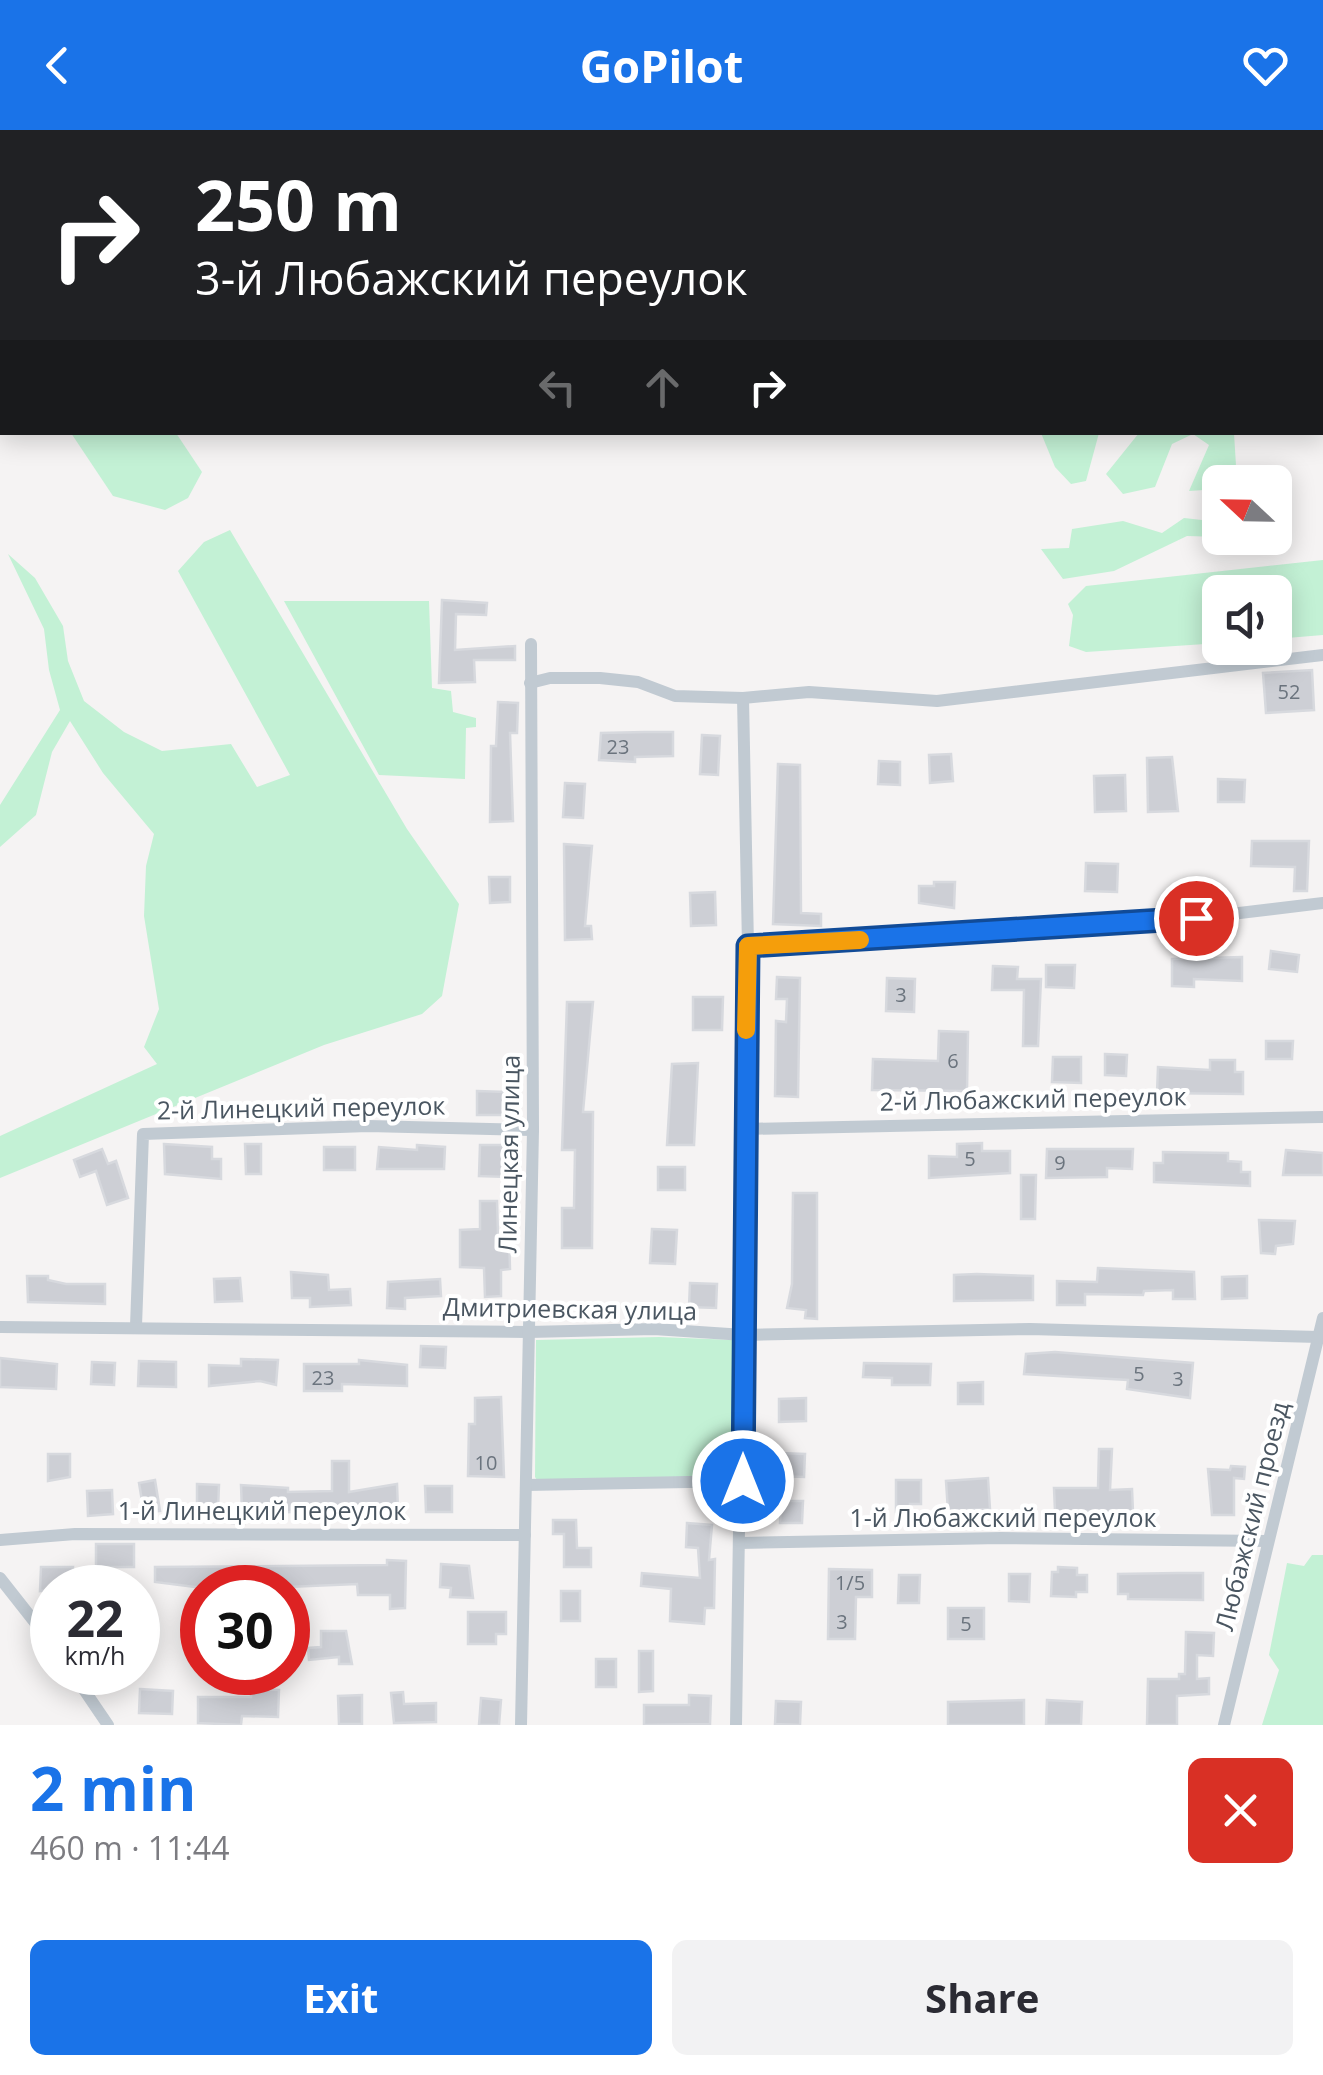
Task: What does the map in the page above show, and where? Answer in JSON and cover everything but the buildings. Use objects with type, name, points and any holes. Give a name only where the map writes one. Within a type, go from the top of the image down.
[{"type":"street","name":"Линецкая улица","points":[[521,1725],[532,1130],[532,644]]},
{"type":"street","points":[[530,683],[550,678],[600,678],[638,682],[675,696],[743,698],[809,692],[937,701],[1323,655]]},
{"type":"street","points":[[736,1725],[743,1481],[748,946],[743,698]]},
{"type":"street","points":[[748,946],[1139,925],[1323,903]]},
{"type":"street","name":"2-й Любажский переулок","points":[[744,1129],[1323,1117]]},
{"type":"street","name":"2-й Линецкий переулок","points":[[136,1326],[142,1134],[368,1126],[532,1130]]},
{"type":"street","name":"Любажский проезд","points":[[1224,1725],[1323,1318]]},
{"type":"street","name":"Дмитриевская улица","points":[[0,1327],[529,1332],[654,1329],[744,1335],[1030,1329],[1319,1337]]},
{"type":"street","points":[[526,1486],[743,1481]]},
{"type":"street","name":"1-й Линецкий переулок","points":[[0,1540],[91,1534],[525,1535]]},
{"type":"street","name":"1-й Любажский переулок","points":[[740,1542],[1001,1538],[1266,1541]]},
{"type":"street","points":[[0,1578],[30,1616]]},
{"type":"street","points":[[88,1695],[108,1725]]},
{"type":"green space","points":[[72,435],[177,435],[202,472],[188,498],[165,510],[113,496]]},
{"type":"green space","points":[[1042,435],[1098,435],[1086,481],[1071,484],[1055,467]]},
{"type":"green space","points":[[1137,435],[1191,435],[1172,444],[1155,487],[1123,494],[1106,474]]},
{"type":"green space","points":[[1194,435],[1234,435],[1236,465],[1202,465],[1202,490],[1189,491],[1209,445]]},
{"type":"green space","points":[[1184,518],[1202,520],[1202,536],[1187,536],[1114,571],[1063,579],[1041,549],[1069,548],[1072,529],[1123,521],[1162,533]]},
{"type":"green space","points":[[230,530],[407,829],[459,904],[442,996],[422,1014],[324,1045],[0,1178],[0,1136],[157,1064],[144,1047],[159,1009],[144,916],[146,866],[154,834],[103,773],[70,721],[52,752],[36,815],[0,847],[0,805],[60,710],[49,670],[44,629],[8,554],[35,578],[63,626],[68,661],[84,701],[124,732],[162,751],[231,744],[257,787],[290,775],[178,571],[204,542]]},
{"type":"green space","points":[[1323,560],[1323,635],[1292,638],[1292,575],[1202,575],[1202,644],[1086,652],[1069,646],[1073,615],[1068,604],[1086,586]]},
{"type":"green space","points":[[284,601],[429,601],[432,688],[451,691],[453,712],[476,718],[476,727],[466,728],[465,779],[379,775]]},
{"type":"green space","points":[[536,1340],[734,1340],[733,1476],[539,1483],[535,1477]]},
{"type":"green space","points":[[1312,1555],[1323,1555],[1323,1725],[1262,1725],[1279,1670],[1269,1655],[1287,1563],[1304,1566]]},
{"type":"slow traffic","points":[[746,1030],[748,946],[860,940]]},
{"type":"route","points":[[743,1481],[748,946],[1082,929],[1196,918]]}]
